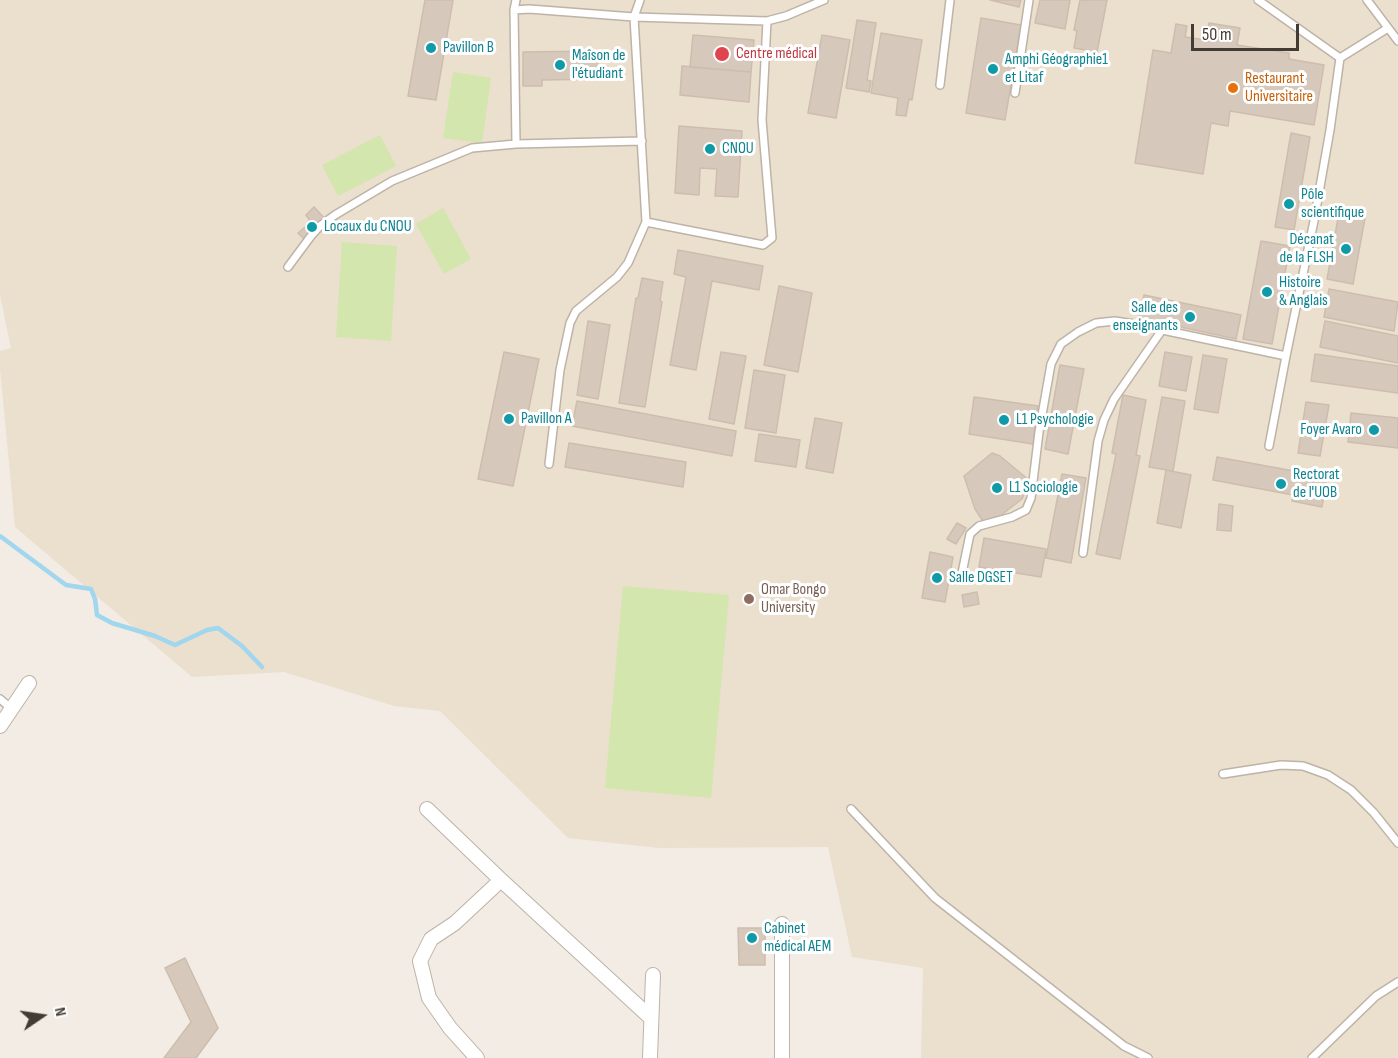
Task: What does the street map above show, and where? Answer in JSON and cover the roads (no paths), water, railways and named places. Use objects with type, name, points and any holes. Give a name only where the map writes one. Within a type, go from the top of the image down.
[{"type":"street","points":[[0,726],[29,683]]},
{"type":"street","points":[[427,809],[651,1018]]},
{"type":"street","points":[[477,1058],[450,1028],[429,998],[420,961],[431,939],[455,923],[501,880]]},
{"type":"street","points":[[782,924],[782,1058]]},
{"type":"street","points":[[650,1058],[653,975]]},
{"type":"lane","points":[[516,0],[514,10],[516,144]]},
{"type":"lane","points":[[549,464],[560,370],[570,323],[576,311],[617,277],[628,262],[646,222],[634,17],[640,0]]},
{"type":"lane","points":[[514,10],[767,21],[786,16],[824,0]]},
{"type":"lane","points":[[940,85],[950,0]]},
{"type":"lane","points":[[1015,93],[1029,0]]},
{"type":"lane","points":[[1258,0],[1340,58]]},
{"type":"lane","points":[[1367,0],[1398,41]]},
{"type":"lane","points":[[646,222],[763,245],[772,238],[762,120],[767,21]]},
{"type":"lane","points":[[1269,446],[1314,220],[1340,58],[1388,28]]},
{"type":"lane","points":[[288,267],[321,225],[380,188],[472,148],[516,144],[642,141]]},
{"type":"lane","points":[[961,578],[970,534],[979,526],[1012,518],[1026,510],[1031,498],[1039,432],[1051,364],[1061,344],[1096,323],[1114,321],[1286,356]]},
{"type":"lane","points":[[1083,553],[1098,441],[1104,420],[1126,380],[1162,330]]},
{"type":"lane","points":[[0,699],[12,709]]},
{"type":"lane","points":[[1223,774],[1281,765],[1303,766],[1328,775],[1351,790],[1374,813],[1398,843]]},
{"type":"lane","points":[[851,809],[935,898],[1124,1046],[1148,1058]]},
{"type":"lane","points":[[1312,1058],[1376,996],[1398,982]]},
{"type":"waterway","points":[[0,536],[66,585],[91,589],[97,615],[112,623],[155,636],[175,645],[207,630],[218,628],[242,646],[262,667]]},
{"type":"place","name":"Pavillon B","points":[[431,48]]},
{"type":"place","name":"Centre médical","points":[[722,54]]},
{"type":"place","name":"Maîson de l'étudiant","points":[[560,65]]},
{"type":"place","name":"Amphi Géographie1 et Litaf","points":[[993,69]]},
{"type":"place","name":"Restaurant Universitaire","points":[[1233,88]]},
{"type":"place","name":"CNOU","points":[[710,149]]},
{"type":"place","name":"Pôle scientifique","points":[[1289,204]]},
{"type":"place","name":"Locaux du CNOU","points":[[312,227]]},
{"type":"place","name":"Décanat de la FLSH","points":[[1346,249]]},
{"type":"place","name":"Histoire & Anglais","points":[[1267,292]]},
{"type":"place","name":"Salle des enseignants","points":[[1190,317]]},
{"type":"place","name":"Pavillon A","points":[[509,419]]},
{"type":"place","name":"L1 Psychologie","points":[[1004,420]]},
{"type":"place","name":"Foyer Avaro","points":[[1374,430]]},
{"type":"place","name":"Rectorat de l'UOB","points":[[1281,484]]},
{"type":"place","name":"L1 Sociologie","points":[[997,488]]},
{"type":"place","name":"Salle DGSET","points":[[937,578]]},
{"type":"place","name":"Omar Bongo University","points":[[749,599]]},
{"type":"place","name":"Cabinet médical AEM","points":[[752,938]]}]
